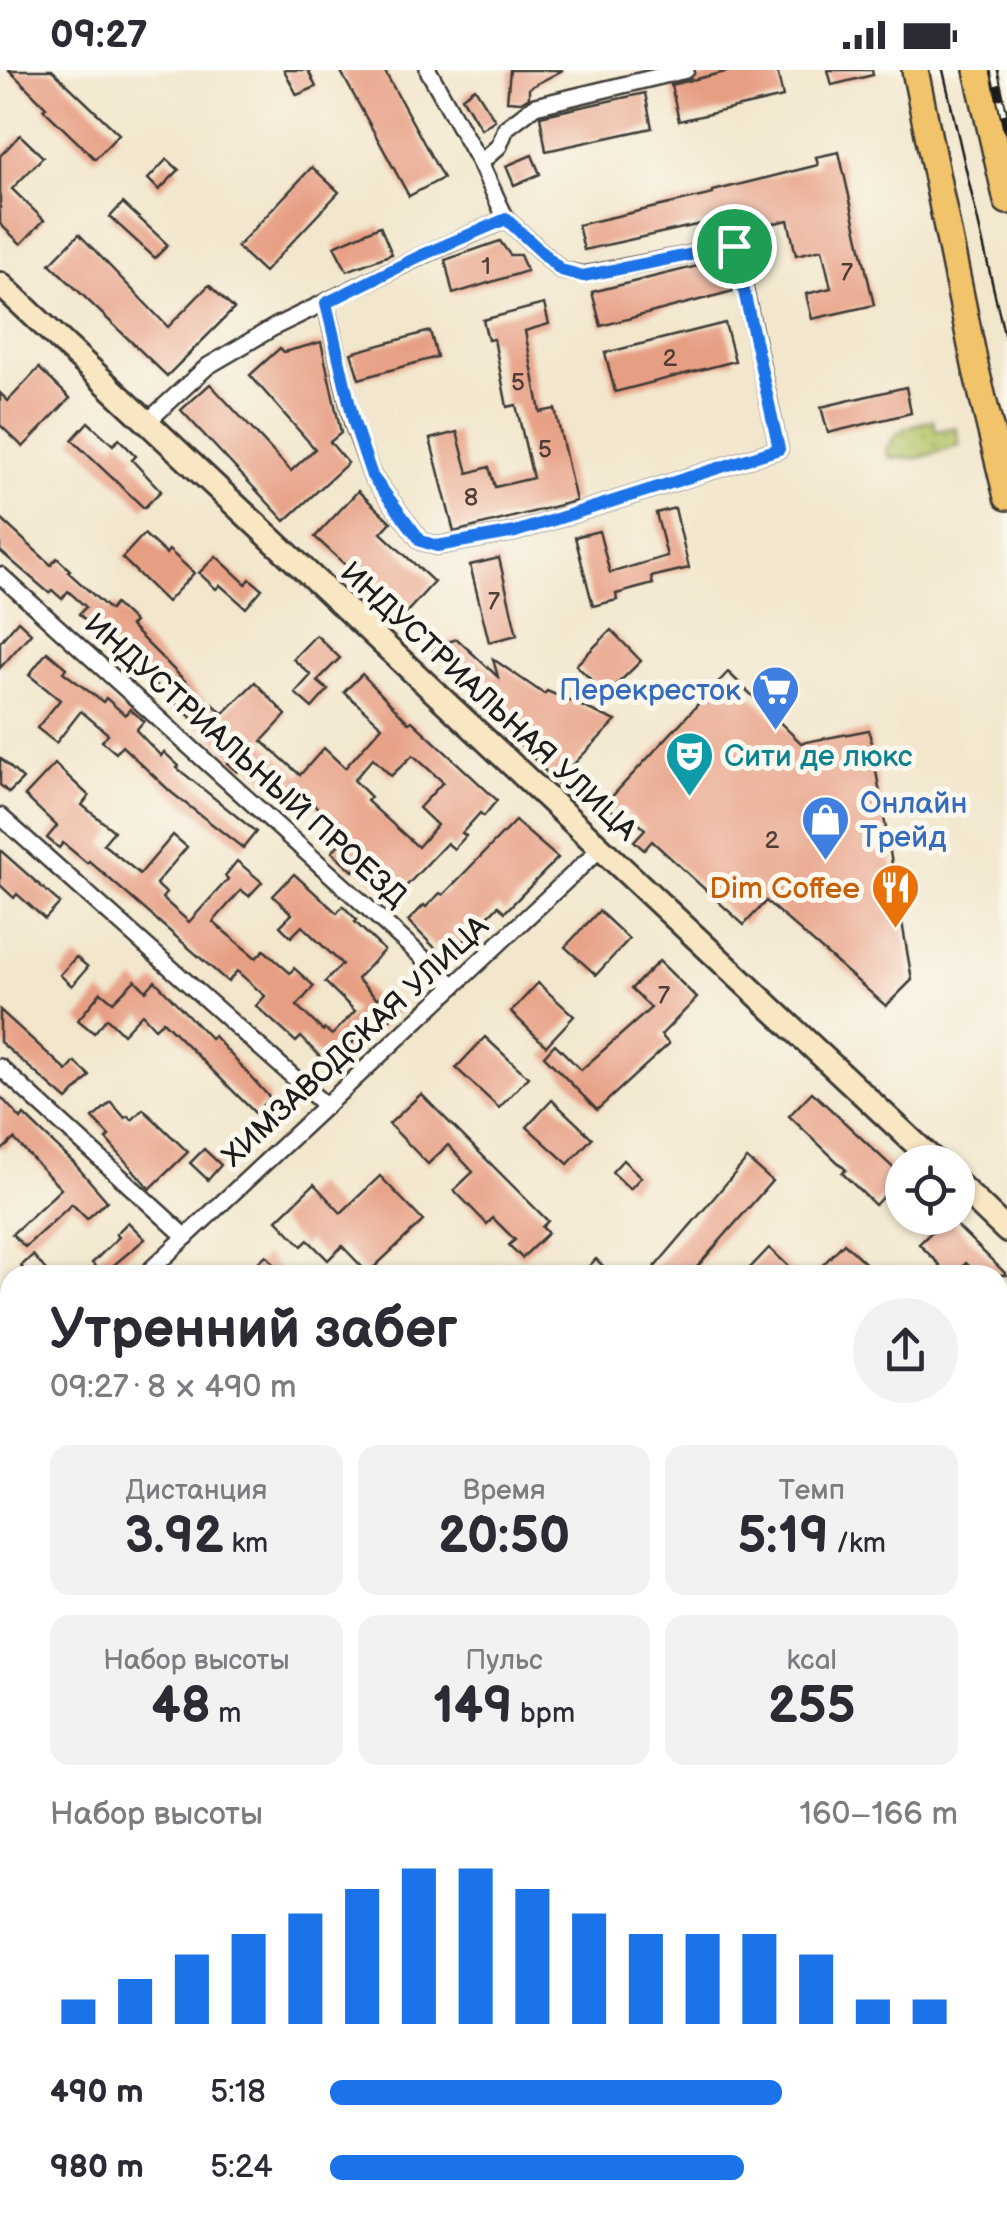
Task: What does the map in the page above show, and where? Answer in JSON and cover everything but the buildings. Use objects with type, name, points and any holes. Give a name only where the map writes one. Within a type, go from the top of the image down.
[{"type":"main road","points":[[915,70],[976,370],[1007,496]]},
{"type":"main road","points":[[978,70],[1007,201]]},
{"type":"main road","name":"ИНДУСТРИАЛЬНАЯ УЛИЦА","points":[[0,284],[917,1145]]},
{"type":"main road","points":[[975,1200],[1007,1231]]},
{"type":"street","points":[[326,303],[354,423],[372,476],[421,541],[437,546],[515,532],[779,449],[734,246],[583,276],[561,270],[506,219],[428,70]]},
{"type":"street","points":[[480,164],[499,146],[506,128],[535,106],[686,70]]},
{"type":"street","points":[[147,422],[208,366],[276,326],[506,219]]},
{"type":"street","name":"ИНДУСТРИАЛЬНЫЙ ПРОЕЗД","points":[[0,575],[454,986]]},
{"type":"street","points":[[0,816],[326,1106]]},
{"type":"street","name":"ХИМЗАВОДСКАЯ УЛИЦА","points":[[156,1265],[602,847]]},
{"type":"street","points":[[0,1067],[186,1236]]},
{"type":"green space","points":[[933,420],[936,431],[956,427],[960,446],[919,458],[890,458],[886,450],[899,432]]},
{"type":"tram line","points":[[943,70],[1007,347]]},
{"type":"railway","points":[[994,70],[1007,129]]},
{"type":"place","name":"Перекресток","points":[[776,732]]},
{"type":"place","name":"Сити де люкс","points":[[689,798]]},
{"type":"place","name":"Онлайн Трейд","points":[[825,862]]},
{"type":"place","name":"Dim Coffee","points":[[895,930]]},
{"type":"route","points":[[506,219],[561,270],[583,276],[734,246],[779,449],[515,532],[437,546],[421,541],[372,476],[354,423],[326,303],[506,219]]}]
